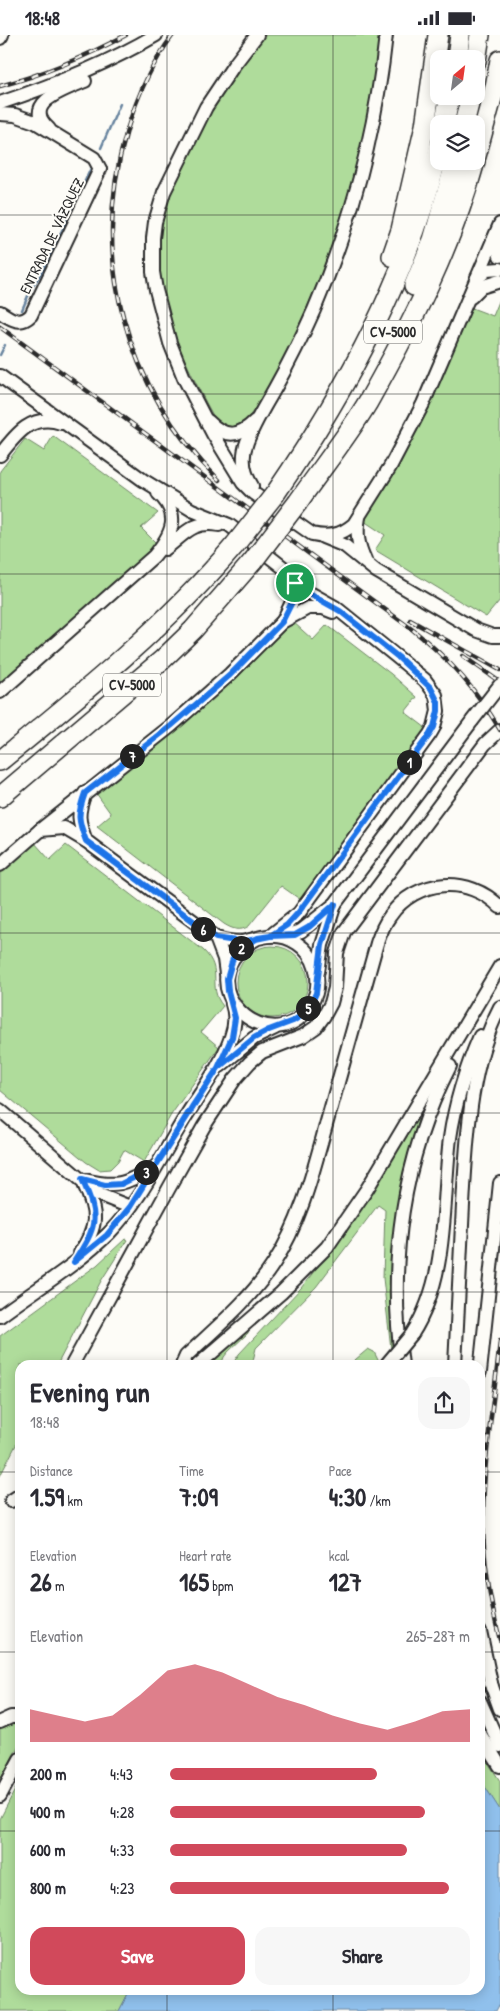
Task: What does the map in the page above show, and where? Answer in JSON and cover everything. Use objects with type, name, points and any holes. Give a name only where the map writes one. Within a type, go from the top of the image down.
[{"type":"highway","points":[[364,345],[367,327],[398,238],[405,211],[425,126],[438,35]]},
{"type":"highway","points":[[458,50],[460,35]]},
{"type":"highway","points":[[478,50],[480,35]]},
{"type":"highway","points":[[485,123],[500,60]]},
{"type":"highway","name":"CV-5000","points":[[0,761],[145,638],[213,571],[268,497],[322,422],[373,331],[414,234],[433,170]]},
{"type":"highway","name":"CV-5000","points":[[0,797],[162,659],[193,630],[253,561],[302,497],[362,398],[410,296],[433,240],[453,170]]},
{"type":"highway","points":[[302,497],[367,402],[422,299],[446,244],[472,170]]},
{"type":"street","points":[[50,131],[40,117],[40,109],[44,102],[51,96],[96,75],[124,54],[156,35]]},
{"type":"street","points":[[257,35],[218,88],[192,134],[164,192],[155,222],[152,254],[156,290],[170,343],[184,377],[213,434],[243,483],[253,493],[268,497]]},
{"type":"street","points":[[386,35],[371,136],[347,223],[314,310],[296,350],[258,417],[246,443],[244,465],[249,481],[303,529],[351,550],[367,565],[476,630],[493,637],[500,636]]},
{"type":"street","points":[[4,101],[80,74],[124,54]]},
{"type":"street","points":[[0,114],[28,119],[50,131]]},
{"type":"street","name":"ENTRADA DE VÁZQUEZ","points":[[0,312],[16,321],[26,320],[31,315],[100,174],[99,165],[94,158],[50,131]]},
{"type":"street","points":[[499,226],[497,245],[500,256]]},
{"type":"street","points":[[321,536],[336,535],[346,530],[359,517],[390,467],[423,405],[499,226]]},
{"type":"street","points":[[477,277],[487,270],[500,269]]},
{"type":"street","points":[[466,303],[481,287],[500,281]]},
{"type":"street","points":[[0,376],[143,480],[184,506],[223,522],[236,539]]},
{"type":"street","points":[[207,419],[220,431],[232,434],[243,431],[258,417]]},
{"type":"street","points":[[0,455],[17,433],[29,424],[46,420],[68,425]]},
{"type":"street","points":[[143,480],[164,499],[172,515],[170,534],[154,556]]},
{"type":"street","points":[[359,517],[358,546],[367,565]]},
{"type":"street","points":[[0,692],[154,556],[167,548],[187,530],[198,525],[217,524],[236,539],[284,568],[295,583],[306,592],[335,607],[398,657],[431,688],[438,702],[437,719],[430,734],[303,907],[293,919],[270,937],[239,949],[233,958],[227,979]]},
{"type":"street","points":[[282,622],[293,600],[295,583]]},
{"type":"street","points":[[0,865],[40,830],[230,675],[282,622],[303,609],[312,607],[329,610],[350,620]]},
{"type":"street","points":[[40,830],[64,828],[86,841],[216,938],[236,942],[295,935],[335,904],[500,685]]},
{"type":"street","points":[[75,1360],[118,1279],[219,1102],[250,1061],[269,1048],[303,1037],[316,1027],[324,1017],[332,1003],[337,953],[344,932],[485,744],[500,729]]},
{"type":"street","points":[[85,793],[79,810],[79,817],[86,841]]},
{"type":"street","points":[[184,1360],[186,1356],[235,1311],[259,1284],[279,1256],[295,1225],[311,1177],[377,943],[390,916],[399,904],[416,892],[443,885],[456,884],[475,890],[491,899],[500,907]]},
{"type":"street","points":[[218,1068],[254,1038],[293,1021],[304,1014],[314,999],[318,980],[319,957],[335,904]]},
{"type":"street","points":[[270,937],[298,944],[306,951],[315,967],[318,980]]},
{"type":"street","points":[[0,1316],[74,1262],[107,1235],[130,1207],[218,1068],[234,1028],[235,1018],[228,991],[224,959],[216,938]]},
{"type":"street","points":[[390,1360],[412,1334],[425,1310],[436,1274],[456,1106],[470,1060],[489,1010],[500,968]]},
{"type":"street","points":[[204,1360],[281,1293],[327,1247],[489,1010],[500,999]]},
{"type":"street","points":[[232,1002],[247,1019],[267,1027],[282,1026]]},
{"type":"street","points":[[402,1360],[397,1312],[397,1258],[400,1224],[409,1176],[421,1132],[434,1097],[489,1010]]},
{"type":"street","points":[[455,1360],[467,1143],[476,1079],[484,1047],[489,1010]]},
{"type":"street","points":[[0,1110],[100,1195],[130,1207]]},
{"type":"street","points":[[82,1179],[105,1185],[121,1184],[155,1167]]},
{"type":"street","points":[[74,1262],[90,1237],[94,1221],[92,1201],[82,1179]]},
{"type":"street","points":[[481,1360],[500,1183]]},
{"type":"street","points":[[485,1655],[492,1688]]},
{"type":"street","points":[[485,1669],[500,1709]]},
{"type":"street","points":[[485,1712],[500,1747]]},
{"type":"street","points":[[0,1722],[15,1718]]},
{"type":"street","points":[[485,1742],[500,1766]]},
{"type":"street","points":[[0,1796],[15,1768]]},
{"type":"green space","points":[[266,35],[380,35],[364,133],[349,193],[330,251],[307,308],[271,382],[256,408],[236,430],[219,425],[216,421],[178,344],[165,303],[161,282],[159,261],[161,233],[168,203],[194,141],[230,83]]},
{"type":"green space","points":[[500,299],[500,600],[486,617],[375,550],[385,535],[364,521],[393,475],[418,429],[472,308],[493,316]]},
{"type":"green space","points":[[53,436],[158,513],[141,528],[157,544],[0,683],[0,471],[25,439],[44,451]]},
{"type":"green space","points":[[292,621],[313,640],[327,625],[391,674],[417,697],[405,712],[426,728],[301,900],[281,886],[249,926],[236,929],[224,924],[97,826],[111,814],[96,793],[209,703],[239,676]]},
{"type":"green space","points":[[34,842],[50,860],[66,845],[203,950],[213,965],[216,992],[223,1006],[201,1032],[219,1047],[171,1115],[144,1162],[124,1150],[118,1161],[110,1169],[99,1170],[86,1162],[0,1090],[0,873]]},
{"type":"green space","points":[[272,946],[292,952],[302,962],[308,982],[302,1002],[292,1012],[272,1018],[252,1012],[242,1002],[236,982],[242,962],[252,952]]},
{"type":"green space","points":[[416,1119],[418,1120],[402,1179],[391,1253],[393,1348],[391,1349],[383,1278],[385,1210],[378,1205],[316,1287],[256,1348],[253,1360],[235,1360],[301,1288],[344,1233]]},
{"type":"green space","points":[[125,1239],[127,1240],[101,1281],[60,1360],[15,1360],[15,1447],[0,1476],[0,1336],[97,1265]]},
{"type":"green space","points":[[249,1329],[248,1333],[228,1352],[223,1360],[213,1360]]},
{"type":"green space","points":[[368,1349],[374,1352],[378,1360],[355,1360]]},
{"type":"green space","points":[[15,1723],[15,1752],[0,1780],[0,1729],[3,1724]]},
{"type":"green space","points":[[485,1758],[500,1781],[500,1810],[485,1787]]},
{"type":"green space","points":[[15,1790],[15,1995],[127,1995],[119,2011],[0,2011],[0,1819]]},
{"type":"water","points":[[485,1787],[500,1810],[500,2003],[496,2011],[119,2011],[127,1995],[485,1995]]},
{"type":"waterway","points":[[101,148],[120,104]]},
{"type":"waterway","points":[[22,310],[31,289],[46,265],[91,168]]},
{"type":"waterway","points":[[0,355],[5,345]]},
{"type":"railway","points":[[0,86],[64,64],[126,35]]},
{"type":"railway","points":[[173,35],[158,57],[146,81],[135,105],[127,130],[116,178],[112,226],[115,272],[124,318],[139,362],[160,404],[186,444],[219,480]]},
{"type":"railway","points":[[0,327],[413,630],[461,676],[482,702],[500,730]]},
{"type":"railway","points":[[410,620],[500,670]]},
{"type":"railway","points":[[463,656],[500,682]]},
{"type":"railway","points":[[485,1476],[500,1341]]},
{"type":"railway","points":[[485,1558],[493,1611],[500,1640]]},
{"type":"route","points":[[295,583],[295,594],[291,606],[282,622],[230,675],[171,726],[85,793],[79,810],[79,817],[86,841],[216,938],[242,942],[258,938],[270,936],[295,935],[309,927],[335,904],[319,957],[316,993],[304,1014],[293,1021],[261,1033],[218,1068],[130,1207],[107,1235],[74,1262],[90,1237],[94,1221],[92,1201],[82,1179],[105,1185],[121,1184],[126,1182],[155,1167],[218,1068],[232,1037],[235,1018],[227,979],[233,958],[239,949],[258,938],[270,936],[293,919],[430,734],[437,719],[438,702],[436,695],[424,681],[398,657],[340,611],[312,596],[295,583]]}]
